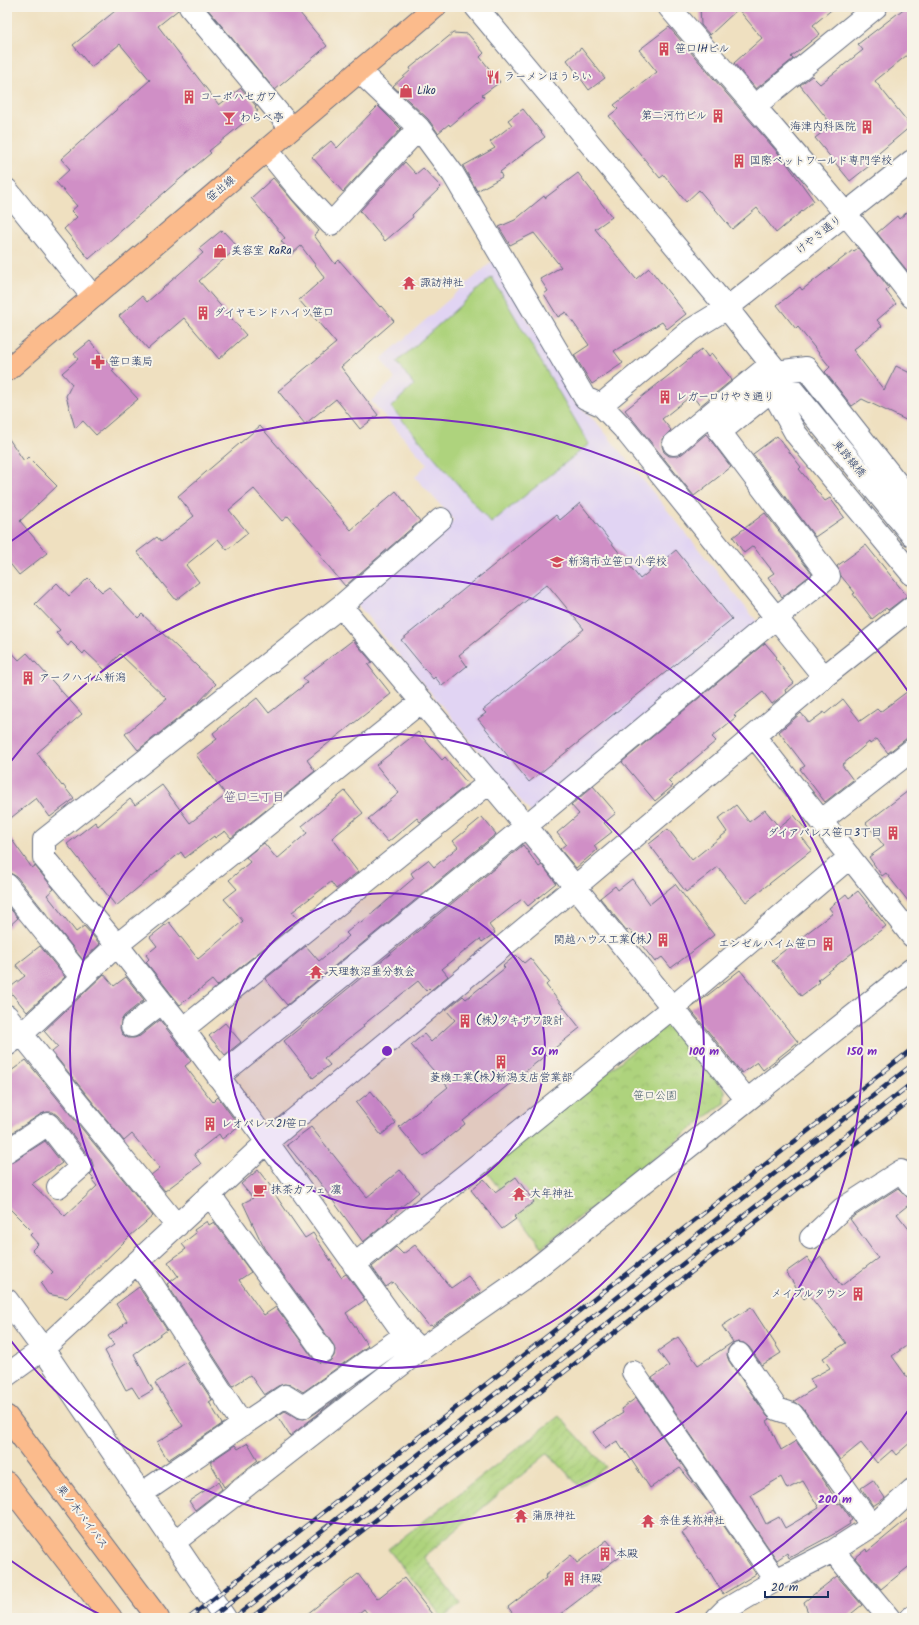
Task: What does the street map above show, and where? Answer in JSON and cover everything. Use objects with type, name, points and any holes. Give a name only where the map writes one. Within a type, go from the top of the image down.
[{"type":"main road","name":"笹出線","points":[[7,370],[435,7]]},
{"type":"main road","name":"栗ノ木バイパス","points":[[7,1417],[158,1618]]},
{"type":"main road","points":[[7,1483],[111,1618]]},
{"type":"street","points":[[190,7],[291,128]]},
{"type":"street","name":"東跨線橋","points":[[476,7],[727,308],[778,376],[912,535]]},
{"type":"street","points":[[755,106],[876,7]]},
{"type":"street","points":[[675,9],[846,214],[912,297]]},
{"type":"street","points":[[360,72],[419,128],[453,174],[585,398],[601,405],[629,435],[824,676]]},
{"type":"street","points":[[267,150],[302,193],[331,224],[380,168],[419,128]]},
{"type":"street","name":"けやき通り","points":[[601,405],[691,330],[727,308],[912,161]]},
{"type":"street","points":[[7,190],[93,297]]},
{"type":"street","points":[[674,444],[778,376],[806,368],[912,502]]},
{"type":"street","points":[[778,376],[776,398],[796,434],[912,574]]},
{"type":"street","points":[[218,1077],[526,826],[776,617],[829,576],[720,432],[778,376]]},
{"type":"street","points":[[412,1343],[267,1142],[182,1029],[117,945],[44,858],[44,840],[341,606],[441,519]]},
{"type":"street","points":[[341,606],[576,886],[747,1100]]},
{"type":"street","points":[[7,1375],[43,1349],[267,1142],[576,886],[824,676],[912,607]]},
{"type":"street","points":[[14,1039],[117,945],[422,701]]},
{"type":"street","points":[[754,736],[912,936]]},
{"type":"street","points":[[821,821],[912,750]]},
{"type":"street","points":[[182,1029],[490,782]]},
{"type":"street","points":[[354,1264],[672,1008],[850,857]]},
{"type":"street","points":[[7,885],[82,978]]},
{"type":"street","points":[[141,1494],[284,1396],[302,1407],[525,1277],[912,969]]},
{"type":"street","points":[[132,1026],[161,1003]]},
{"type":"street","points":[[7,1016],[14,1039],[177,1226]]},
{"type":"street","points":[[7,1151],[48,1124],[81,1167],[58,1187]]},
{"type":"street","points":[[811,1238],[842,1209],[901,1171],[912,1186]]},
{"type":"street","points":[[210,1195],[323,1350]]},
{"type":"street","points":[[138,1262],[243,1425]]},
{"type":"street","points":[[7,1300],[43,1349],[173,1543],[226,1618]]},
{"type":"street","points":[[173,1543],[412,1343]]},
{"type":"street","points":[[739,1354],[777,1409],[792,1414],[872,1526]]},
{"type":"street","points":[[633,1372],[776,1580]]},
{"type":"street","points":[[717,1618],[725,1610],[776,1580],[833,1551],[872,1526],[912,1490]]},
{"type":"street","points":[[833,1551],[889,1618]]},
{"type":"shaded area","name":"新潟市立笹口小学校","points":[[494,260],[575,403],[598,424],[759,624],[531,813],[356,603],[454,520],[415,477],[427,464],[371,401],[395,379],[381,359]]},
{"type":"green space","points":[[492,277],[589,444],[491,523],[391,407],[414,385],[397,362]]},
{"type":"green space","name":"笹口公園","points":[[669,1022],[725,1090],[724,1103],[542,1247],[486,1171]]},
{"type":"green space","points":[[559,1416],[606,1467],[580,1487],[548,1453],[424,1557],[461,1604],[443,1618],[388,1549]]},
{"type":"building","points":[[120,7],[178,7],[178,10],[158,26],[219,105],[241,88],[256,106],[255,107],[258,111],[209,151],[211,153],[89,259],[64,229],[77,217],[71,211],[77,206],[56,182],[70,169],[61,159],[150,80],[120,44],[91,67],[73,45]]},
{"type":"building","points":[[206,7],[295,7],[327,46],[275,90]]},
{"type":"building","points":[[700,7],[835,7],[813,25],[820,34],[791,57],[793,59],[756,89],[734,63],[762,38],[738,9],[710,35],[701,25]]},
{"type":"building","points":[[906,7],[912,7],[912,51],[875,81],[911,126],[867,163],[869,166],[850,181],[815,138],[832,125],[800,85],[812,76],[820,84],[863,50],[858,44]]},
{"type":"building","points":[[669,27],[785,161],[814,201],[776,233],[757,208],[732,229],[699,190],[686,202],[664,175],[660,178],[609,116],[618,109],[614,105],[657,72],[639,50]]},
{"type":"building","points":[[453,33],[468,34],[484,53],[480,57],[500,82],[482,95],[484,97],[450,126],[449,124],[438,133],[428,119],[393,86],[411,70],[410,68]]},
{"type":"building","points":[[581,48],[605,78],[589,90],[567,60]]},
{"type":"building","points":[[378,106],[401,129],[343,192],[312,157],[331,141],[337,148]]},
{"type":"building","points":[[523,109],[545,137],[500,172],[502,177],[477,191],[463,166],[495,148],[490,142],[512,125],[508,120]]},
{"type":"building","points":[[405,162],[416,174],[423,168],[441,187],[412,215],[413,217],[385,241],[360,211]]},
{"type":"building","points":[[578,173],[612,217],[595,229],[636,279],[649,268],[686,314],[667,329],[662,322],[614,351],[623,363],[592,384],[574,355],[589,345],[566,312],[558,317],[544,294],[548,291],[540,279],[561,267],[534,233],[510,245],[499,227],[515,220],[544,196],[545,198]]},
{"type":"building","points":[[273,178],[319,231],[314,235],[335,264],[339,260],[394,321],[341,367],[378,415],[360,429],[336,399],[305,424],[278,391],[336,343],[299,300],[324,278],[322,274],[301,246],[292,254],[281,241],[285,238],[251,198]]},
{"type":"building","points":[[912,208],[912,270],[909,273],[877,233],[897,216],[899,219]]},
{"type":"building","points":[[222,230],[238,247],[199,281],[246,335],[219,359],[184,318],[148,349],[119,316],[142,296],[147,302],[203,253],[199,249]]},
{"type":"building","points":[[858,248],[889,288],[886,291],[896,304],[877,320],[882,326],[853,350],[884,390],[896,366],[912,374],[912,423],[862,399],[852,406],[825,372],[830,367],[798,327],[796,329],[777,305],[800,287],[802,290],[853,250],[854,251]]},
{"type":"building","points":[[90,341],[114,369],[112,371],[138,399],[96,435],[83,421],[75,428],[66,396],[72,384],[62,373],[78,359],[74,354]]},
{"type":"building","name":"レガーロけやき通り","points":[[702,349],[708,357],[712,354],[732,380],[700,406],[692,395],[662,419],[671,430],[662,439],[664,452],[669,456],[682,454],[706,434],[731,467],[694,496],[625,410]]},
{"type":"building","points":[[260,426],[351,530],[396,491],[420,521],[345,586],[320,556],[322,555],[288,516],[282,521],[254,489],[229,510],[248,533],[227,550],[218,539],[186,565],[199,582],[176,600],[137,552],[157,537],[161,542],[194,516],[178,496]]},
{"type":"building","points":[[7,436],[24,461],[28,457],[57,486],[20,521],[47,553],[19,575],[7,560]]},
{"type":"building","points":[[777,436],[801,467],[799,469],[825,501],[830,498],[844,517],[815,537],[753,454]]},
{"type":"building","points":[[580,503],[640,579],[676,550],[732,619],[529,782],[478,719],[486,713],[483,710],[584,629],[547,584],[459,655],[467,666],[442,686],[435,677],[433,679],[401,640],[556,515],[560,520]]},
{"type":"building","points":[[765,513],[812,574],[782,597],[768,577],[774,573],[753,546],[744,553],[733,537]]},
{"type":"building","points":[[866,545],[907,596],[888,610],[886,608],[872,619],[853,594],[855,593],[841,576],[837,566]]},
{"type":"building","points":[[88,578],[102,592],[109,587],[138,618],[142,614],[216,684],[198,703],[138,750],[125,734],[167,699],[120,654],[105,670],[85,651],[83,654],[71,642],[68,646],[56,633],[60,630],[35,604],[57,583],[69,596]]},
{"type":"building","points":[[353,640],[372,662],[368,665],[391,694],[307,760],[315,771],[231,838],[225,831],[215,838],[214,836],[185,858],[181,852],[116,906],[67,844],[95,822],[98,826],[130,799],[135,805],[162,785],[190,823],[226,795],[196,755],[217,739],[213,733],[257,698],[269,713],[307,683],[303,678]]},
{"type":"building","points":[[765,643],[777,657],[775,658],[794,683],[785,690],[786,693],[772,704],[763,692],[734,715],[736,717],[712,737],[716,741],[668,781],[673,786],[655,801],[622,762]]},
{"type":"building","points":[[7,647],[19,660],[27,653],[82,714],[37,753],[62,786],[63,785],[74,799],[50,817],[36,798],[7,821]]},
{"type":"building","points":[[912,688],[912,734],[888,753],[877,739],[870,744],[869,742],[842,765],[853,780],[825,802],[800,769],[805,766],[779,732],[801,713],[809,723],[824,712],[825,714],[843,699],[860,721],[877,709],[880,712]]},
{"type":"building","points":[[418,732],[442,760],[445,757],[468,784],[420,822],[417,818],[388,842],[368,819],[399,793],[376,765]]},
{"type":"building","points":[[593,786],[616,813],[604,823],[612,832],[594,846],[597,850],[576,868],[560,849],[566,844],[557,833],[579,814],[571,805]]},
{"type":"building","points":[[912,788],[912,906],[886,873],[882,876],[869,857],[884,846],[866,823]]},
{"type":"building","points":[[345,791],[363,813],[332,838],[358,872],[336,889],[331,882],[292,912],[299,920],[217,986],[212,980],[180,1005],[146,962],[149,959],[146,955],[157,946],[150,937],[169,922],[198,959],[243,921],[224,899],[237,889],[229,880],[250,862],[246,857],[264,843],[277,859],[307,833],[302,826]]},
{"type":"building","points":[[736,805],[749,822],[765,810],[779,827],[794,815],[806,830],[800,835],[812,850],[746,902],[718,867],[686,892],[649,844],[668,829],[692,860],[727,832],[718,819]]},
{"type":"building","points":[[482,817],[496,834],[287,1005],[265,979],[306,946],[319,961],[349,936],[346,933],[359,922],[361,923],[414,878],[411,873],[428,860],[434,867],[458,847],[453,841]]},
{"type":"building","points":[[7,833],[32,868],[35,866],[54,889],[47,895],[76,932],[84,926],[100,944],[83,960],[17,877],[7,873]]},
{"type":"building","points":[[523,845],[539,867],[542,865],[556,883],[528,906],[522,899],[489,925],[495,933],[482,942],[480,939],[442,969],[448,976],[431,990],[429,988],[426,991],[418,981],[363,1025],[364,1027],[324,1058],[330,1065],[313,1078],[284,1041]]},
{"type":"building","points":[[632,879],[650,904],[675,884],[714,935],[671,968],[662,957],[655,962],[629,929],[627,931],[600,898],[615,886],[618,890]]},
{"type":"building","name":"エンゼルハイム笹口","points":[[858,891],[886,926],[818,980],[820,982],[801,996],[772,960],[833,913],[829,908],[846,894],[849,898]]},
{"type":"building","points":[[7,905],[18,918],[7,928]]},
{"type":"building","points":[[40,946],[65,977],[27,1012],[8,989],[25,976],[16,965]]},
{"type":"building","points":[[516,955],[524,963],[530,958],[549,982],[546,985],[580,1028],[463,1121],[465,1124],[424,1157],[399,1127],[448,1087],[411,1045],[424,1034],[431,1042],[455,1020],[446,1010],[463,996],[466,999],[505,968],[503,966]]},
{"type":"building","points":[[740,970],[798,1042],[763,1070],[757,1062],[742,1073],[690,1009]]},
{"type":"building","points":[[104,974],[114,986],[126,977],[144,1000],[124,1016],[121,1021],[120,1028],[122,1034],[128,1038],[140,1036],[160,1020],[191,1061],[185,1066],[213,1102],[218,1097],[239,1126],[222,1139],[219,1134],[194,1154],[201,1164],[165,1191],[151,1175],[160,1168],[132,1134],[124,1141],[52,1052],[58,1047],[44,1031]]},
{"type":"building","points":[[225,1023],[241,1042],[225,1055],[209,1036]]},
{"type":"building","points":[[26,1060],[153,1216],[130,1236],[67,1298],[48,1294],[41,1284],[53,1272],[32,1250],[38,1244],[30,1235],[33,1232],[7,1206],[7,1163],[14,1161],[45,1141],[62,1163],[32,1184],[65,1216],[97,1186],[92,1180],[94,1179],[90,1175],[93,1171],[91,1159],[58,1116],[53,1112],[41,1114],[7,1136],[7,1074]]},
{"type":"building","points":[[371,1091],[396,1123],[381,1135],[356,1103]]},
{"type":"building","points":[[311,1127],[367,1197],[400,1170],[419,1192],[387,1219],[389,1221],[363,1242],[315,1176],[313,1177],[287,1145]]},
{"type":"building","points":[[258,1170],[275,1192],[274,1193],[305,1238],[313,1233],[341,1277],[346,1274],[365,1300],[346,1313],[368,1346],[303,1392],[292,1385],[284,1384],[264,1395],[250,1375],[233,1386],[167,1284],[178,1276],[168,1262],[186,1249],[182,1244],[196,1233],[194,1230],[207,1221],[209,1225],[214,1222],[251,1272],[239,1280],[264,1315],[276,1307],[313,1358],[318,1362],[325,1363],[330,1361],[334,1356],[335,1350],[333,1344],[264,1248],[243,1203],[253,1198],[241,1184]]},
{"type":"building","points":[[516,1177],[534,1202],[514,1217],[516,1219],[502,1229],[471,1190],[484,1179],[495,1192]]},
{"type":"building","points":[[898,1188],[907,1197],[912,1198],[912,1202],[897,1214],[912,1233],[912,1342],[892,1356],[912,1384],[912,1441],[896,1455],[892,1450],[877,1463],[861,1443],[840,1460],[802,1407],[794,1401],[815,1388],[810,1379],[830,1368],[823,1358],[846,1343],[809,1295],[804,1299],[786,1272],[807,1257],[812,1264],[821,1257],[841,1286],[878,1258],[850,1219]]},
{"type":"building","points":[[415,1245],[451,1288],[468,1276],[481,1292],[432,1326],[429,1326],[393,1282],[386,1287],[372,1267],[396,1247],[403,1254]]},
{"type":"building","points":[[139,1287],[167,1330],[134,1354],[153,1390],[139,1398],[132,1387],[126,1390],[105,1351],[114,1345],[108,1336],[124,1325],[123,1324],[127,1321],[116,1304]]},
{"type":"building","points":[[751,1307],[781,1353],[762,1365],[749,1347],[744,1343],[738,1342],[732,1344],[728,1349],[727,1355],[729,1361],[770,1419],[767,1421],[781,1450],[796,1441],[825,1482],[838,1504],[840,1503],[852,1520],[849,1522],[850,1524],[834,1534],[789,1558],[787,1553],[777,1560],[652,1378],[669,1366],[658,1351],[678,1337],[698,1365],[733,1342],[722,1326]],"holes":[[[781,1477],[787,1489],[803,1481],[819,1508],[785,1528],[779,1517],[766,1524],[751,1495]]]},
{"type":"building","points":[[187,1362],[212,1400],[209,1402],[222,1424],[168,1460],[157,1442],[183,1426],[155,1383]]},
{"type":"building","points":[[346,1392],[290,1436],[277,1416],[285,1411],[297,1418],[304,1419],[310,1417]]},
{"type":"building","points":[[636,1398],[707,1501],[680,1468],[650,1488],[617,1441],[605,1449],[593,1432],[623,1413],[621,1409]]},
{"type":"building","points":[[248,1443],[258,1460],[224,1487],[210,1462],[235,1445],[238,1449]]},
{"type":"building","points":[[873,1480],[885,1498],[873,1506],[861,1488]]},
{"type":"building","points":[[218,1482],[222,1489],[195,1510],[189,1501]]},
{"type":"building","points":[[714,1511],[756,1574],[723,1594],[708,1569],[707,1570],[682,1533]]},
{"type":"building","points":[[912,1515],[912,1564],[881,1589],[855,1558],[866,1549],[867,1552]]},
{"type":"building","points":[[607,1540],[620,1556],[595,1575],[601,1583],[555,1618],[516,1618],[508,1607],[546,1578],[545,1576],[571,1555],[577,1563]]},
{"type":"building","points":[[358,1574],[377,1599],[404,1578],[435,1618],[371,1618],[364,1609],[353,1618],[302,1618]]},
{"type":"building","points":[[837,1576],[862,1605],[846,1618],[810,1618],[804,1602]]},
{"type":"railway","points":[[189,1618],[912,1049]]},
{"type":"railway","points":[[211,1618],[912,1065]]},
{"type":"railway","points":[[234,1618],[912,1083]]},
{"type":"railway","points":[[251,1618],[912,1099]]},
{"type":"place","name":"笹口IHビル","points":[[664,49]]},
{"type":"place","name":"ラーメンほうらい","points":[[493,77]]},
{"type":"place","name":"Liko","points":[[406,91]]},
{"type":"place","name":"コーポハセガワ","points":[[189,97]]},
{"type":"place","name":"第二河竹ビル","points":[[718,116]]},
{"type":"place","name":"わらべ亭","points":[[229,118]]},
{"type":"place","name":"海津内科医院","points":[[867,127]]},
{"type":"place","name":"国際ペットワールド専門学校","points":[[739,161]]},
{"type":"place","name":"美容室 RaRa","points":[[220,251]]},
{"type":"place","name":"諏訪神社","points":[[409,283]]},
{"type":"place","name":"ダイヤモンドハイツ笹口","points":[[203,313]]},
{"type":"place","name":"笹口薬局","points":[[98,362]]},
{"type":"place","name":"レガーロけやき通り","points":[[665,397]]},
{"type":"place","name":"新潟市立笹口小学校","points":[[557,562]]},
{"type":"place","name":"アークハイム新潟","points":[[28,678]]},
{"type":"place","name":"ダイアパレス笹口3丁目","points":[[893,833]]},
{"type":"place","name":"関越ハウス工業(株)","points":[[663,940]]},
{"type":"place","name":"エンゼルハイム笹口","points":[[828,944]]},
{"type":"place","name":"天理教沼垂分教会","points":[[316,972]]},
{"type":"place","name":"(株)タキザワ設計","points":[[465,1021]]},
{"type":"place","name":"菱機工業(株)新潟支店営業部","points":[[501,1062]]},
{"type":"place","name":"レオパレス21笹口","points":[[210,1124]]},
{"type":"place","name":"抹茶カフェ 凛","points":[[260,1190]]},
{"type":"place","name":"大年神社","points":[[519,1194]]},
{"type":"place","name":"メイプルタウン","points":[[858,1294]]},
{"type":"place","name":"蒲原神社","points":[[521,1516]]},
{"type":"place","name":"奈佳美祢神社","points":[[648,1521]]},
{"type":"place","name":"本殿","points":[[605,1554]]},
{"type":"place","name":"拝殿","points":[[569,1579]]},
{"type":"district","name":"笹口三丁目","points":[[254,797]]}]
